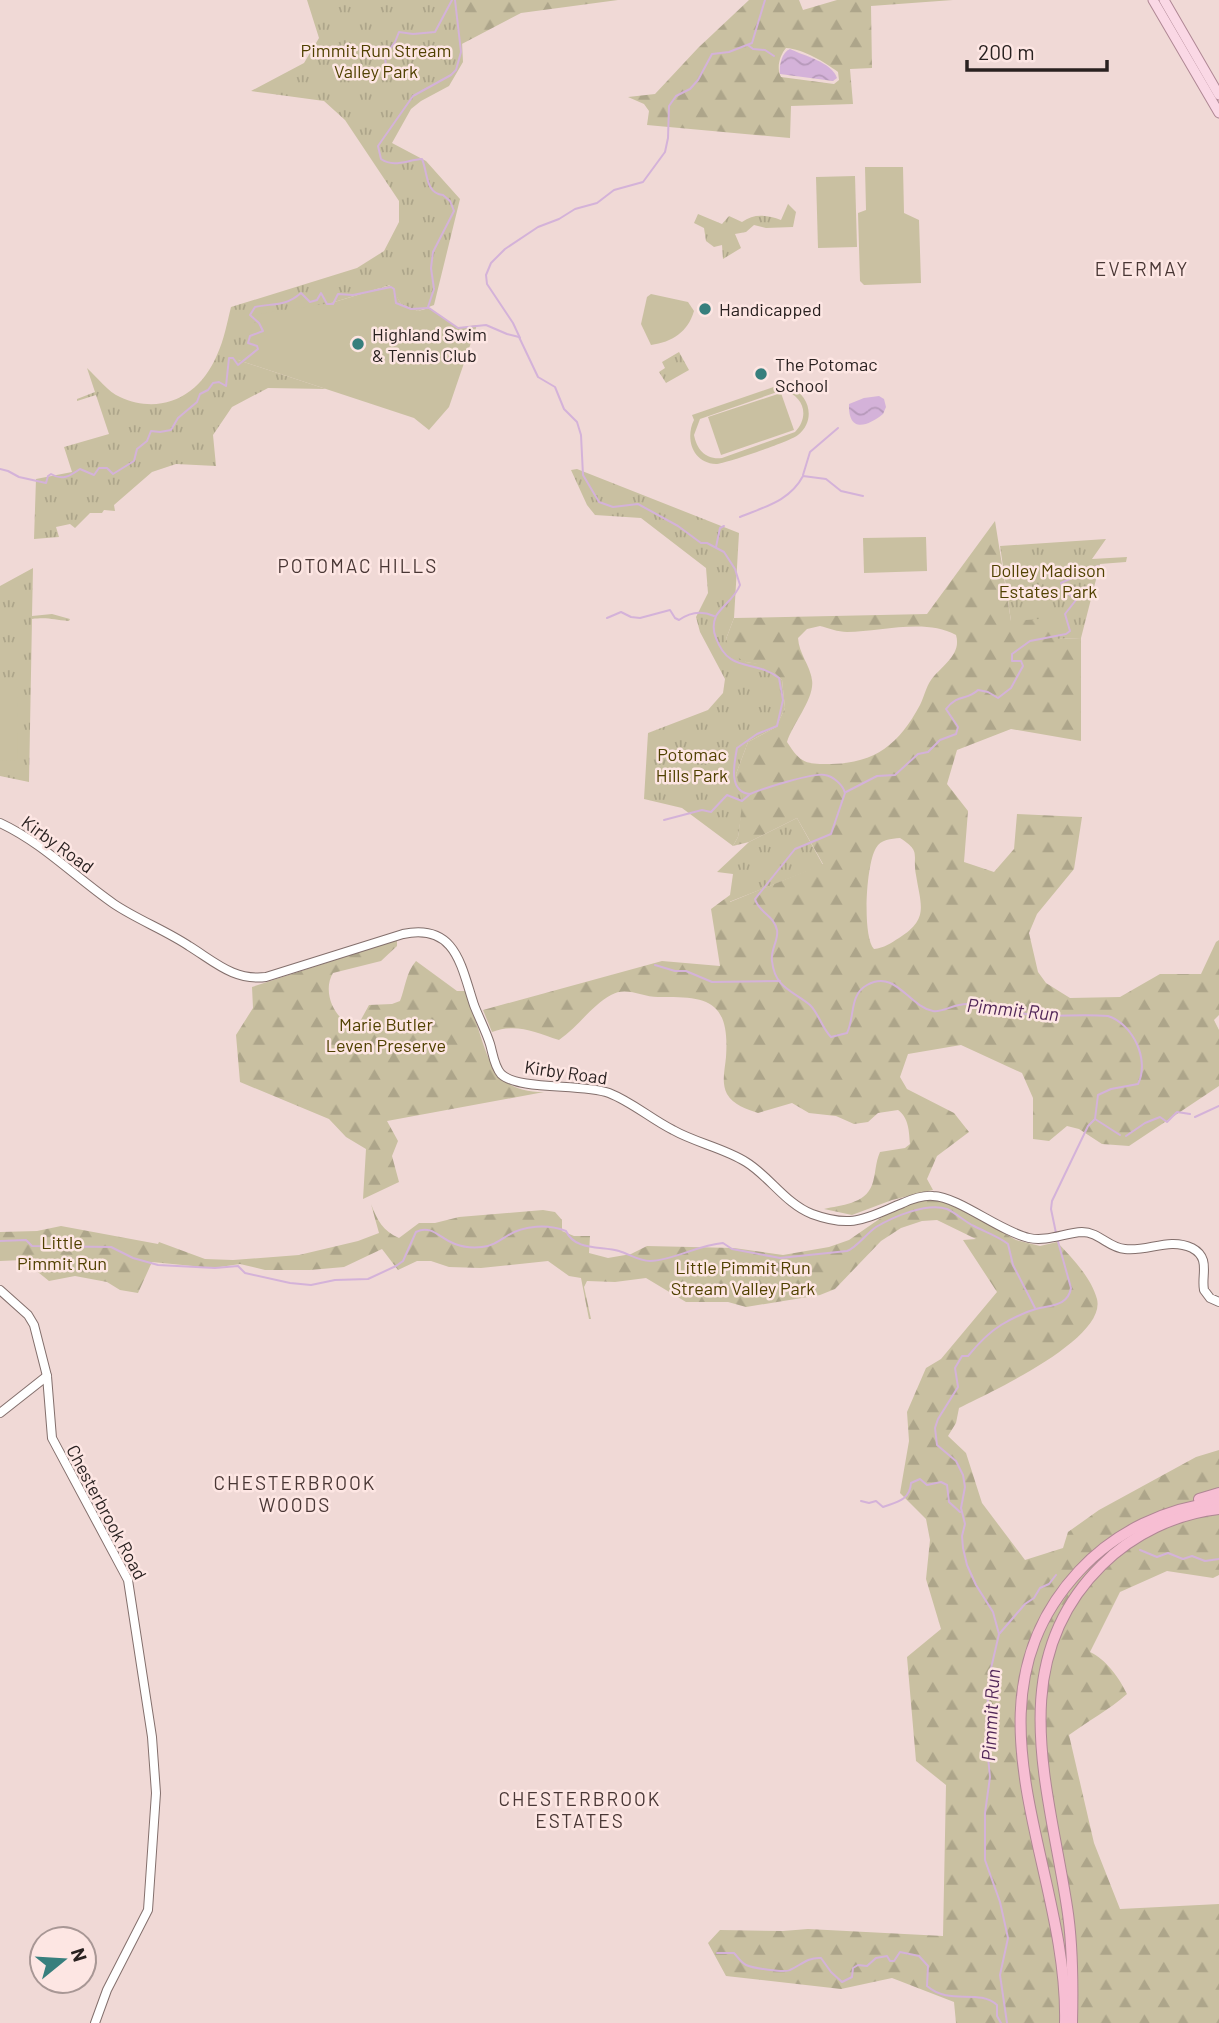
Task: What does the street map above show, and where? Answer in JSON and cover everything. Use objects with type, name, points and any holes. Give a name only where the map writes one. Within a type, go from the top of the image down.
[{"type":"highway","points":[[1065,2023],[1064,1978],[1055,1918],[1022,1766],[1020,1697],[1027,1663],[1035,1639],[1060,1593],[1089,1561],[1131,1529],[1171,1508],[1219,1493]]},
{"type":"highway","points":[[1131,1529],[1178,1510],[1219,1502]]},
{"type":"highway","points":[[1072,2023],[1069,1921],[1040,1741],[1040,1699],[1045,1665],[1068,1608],[1082,1587],[1105,1562],[1133,1540],[1163,1524],[1195,1513],[1219,1509]]},
{"type":"main road","points":[[1153,0],[1219,113]]},
{"type":"main road","points":[[1164,0],[1219,95]]},
{"type":"main road","name":"Kirby Road","points":[[0,823],[38,844],[88,885],[135,918],[189,946],[223,969],[244,977],[266,977],[403,934],[419,932],[441,937],[450,945],[458,960],[496,1065],[506,1077],[534,1084],[586,1087],[614,1096],[672,1130],[747,1162],[796,1204],[811,1213],[843,1222],[854,1222],[915,1198],[934,1196],[949,1200],[1024,1236],[1037,1239],[1089,1233],[1127,1250],[1165,1244],[1190,1247],[1203,1259],[1204,1290],[1219,1302]]},
{"type":"main road","name":"Chesterbrook Road","points":[[0,1290],[28,1315],[34,1325],[47,1376],[50,1431],[54,1445],[126,1574],[132,1592],[154,1759],[156,1793],[148,1910],[107,1990],[95,2023]]},
{"type":"main road","points":[[0,1413],[47,1376]]},
{"type":"green space","name":"Pimmit Run Stream Valley Park","points":[[307,0],[460,0],[463,62],[449,86],[411,109],[392,143],[426,161],[460,199],[434,305],[418,311],[401,304],[390,285],[331,303],[238,360],[326,389],[268,388],[232,407],[213,435],[216,466],[176,464],[152,472],[114,505],[115,511],[90,513],[75,528],[70,524],[56,527],[59,537],[34,539],[36,479],[72,472],[64,447],[109,434],[96,395],[77,401],[95,392],[87,368],[111,392],[135,402],[164,403],[178,398],[200,382],[210,369],[222,343],[231,307],[357,268],[384,251],[399,222],[399,201],[345,120],[324,101],[251,91],[304,63],[319,38]]},
{"type":"green space","points":[[456,0],[618,0],[521,13],[458,46]]},
{"type":"green space","points":[[749,0],[799,0],[803,10],[837,0],[953,0],[871,6],[872,68],[850,69],[853,104],[791,106],[790,138],[647,125],[649,111],[644,104],[628,97],[655,94],[698,48]],"holes":[[[786,48],[814,57],[833,68],[838,72],[839,80],[834,84],[781,77],[780,58]]]},
{"type":"green space","points":[[865,167],[903,167],[904,213],[919,220],[921,283],[864,285],[860,281],[858,213],[866,210]]},
{"type":"green space","points":[[855,176],[857,247],[818,248],[816,177]]},
{"type":"green space","points":[[788,204],[796,212],[793,227],[766,228],[754,225],[746,232],[735,234],[741,248],[723,259],[722,245],[714,247],[706,241],[704,228],[694,223],[698,214],[722,224],[729,216],[742,222],[761,216],[781,220]]},
{"type":"green space","name":"Highland Swim & Tennis Club","points":[[391,285],[401,304],[418,311],[429,308],[458,328],[477,325],[449,407],[429,430],[414,418],[238,360],[259,314],[331,303]]},
{"type":"green space","points":[[651,294],[688,302],[694,311],[688,325],[678,335],[651,345],[641,324],[647,297]]},
{"type":"green space","points":[[679,352],[689,370],[666,383],[659,372],[665,368],[662,362]]},
{"type":"green space","points":[[791,381],[790,387],[806,402],[809,416],[804,429],[793,438],[716,464],[701,459],[693,448],[690,434],[694,420],[692,415]],"holes":[[[783,390],[800,402],[803,413],[800,426],[795,432],[722,458],[707,456],[697,445],[694,435],[700,419]]]},
{"type":"green space","points":[[781,393],[794,430],[721,455],[708,417]]},
{"type":"green space","name":"Potomac Hills Park","points":[[577,469],[739,533],[734,618],[726,639],[746,662],[768,665],[782,680],[785,708],[776,727],[748,742],[736,774],[744,797],[738,837],[733,846],[682,808],[644,799],[648,733],[708,710],[723,693],[725,679],[700,632],[696,617],[708,593],[706,568],[641,518],[595,515],[587,505],[571,470]]},
{"type":"green space","points":[[995,521],[1011,621],[1053,618],[1056,639],[1081,638],[1081,741],[1011,729],[957,750],[947,784],[968,811],[964,862],[994,872],[1014,849],[1017,814],[1082,817],[1074,869],[1037,914],[1029,933],[1038,972],[1046,983],[1070,998],[1120,997],[1160,974],[1201,974],[1219,940],[1219,1015],[1214,1020],[1219,1030],[1219,1086],[1129,1146],[1102,1144],[1079,1129],[1067,1126],[1049,1141],[1033,1139],[1033,1098],[1022,1073],[961,1045],[908,1054],[900,1077],[907,1089],[954,1113],[969,1132],[937,1156],[927,1179],[933,1190],[892,1200],[852,1215],[824,1209],[852,1203],[864,1196],[872,1185],[880,1152],[905,1148],[910,1144],[904,1117],[898,1110],[878,1113],[868,1122],[854,1124],[836,1116],[809,1113],[792,1103],[758,1113],[737,1104],[725,1090],[724,1023],[712,1005],[690,998],[617,993],[597,1005],[559,1040],[518,1028],[492,1032],[483,1010],[662,961],[720,966],[711,909],[730,895],[730,902],[823,864],[797,818],[749,842],[733,846],[738,837],[743,797],[736,774],[748,742],[776,727],[785,708],[782,680],[768,666],[746,662],[733,655],[726,639],[734,618],[927,614]],"holes":[[[820,626],[847,632],[931,627],[956,635],[953,654],[931,680],[904,731],[884,749],[861,760],[831,764],[810,763],[800,759],[787,742],[812,687],[811,675],[798,638],[807,629]],[[900,838],[914,850],[921,911],[909,931],[887,945],[874,949],[870,942],[867,916],[868,884],[873,856],[881,843]]]},
{"type":"green space","points":[[926,537],[927,571],[864,573],[863,538]]},
{"type":"green space","name":"Dolley Madison Estates Park","points":[[1106,539],[1092,559],[1127,557],[1126,562],[1100,564],[1081,638],[1056,639],[1011,621],[1000,546]]},
{"type":"green space","points":[[33,568],[32,616],[52,614],[70,619],[32,619],[29,782],[0,776],[0,586]]},
{"type":"green space","points":[[0,679],[18,680],[17,761],[0,760]]},
{"type":"green space","points":[[797,818],[823,865],[729,902],[733,874],[717,872],[749,842]]},
{"type":"green space","name":"Marie Butler Leven Preserve","points":[[397,940],[397,946],[381,961],[333,973],[330,998],[343,1020],[357,1027],[369,1005],[400,1001],[408,975],[416,961],[457,991],[465,991],[487,1054],[498,1074],[516,1087],[544,1092],[387,1121],[398,1141],[392,1156],[399,1182],[363,1199],[366,1149],[346,1137],[329,1119],[240,1082],[236,1035],[253,1008],[252,987]]},
{"type":"green space","name":"Little Pimmit Run Stream Valley Park","points":[[927,1197],[949,1202],[1016,1240],[1040,1246],[1057,1242],[1086,1276],[1097,1299],[1095,1315],[1084,1331],[1043,1363],[959,1408],[956,1423],[948,1436],[966,1453],[982,1503],[1025,1560],[1063,1548],[1068,1532],[1099,1510],[1196,1457],[1219,1450],[1219,1575],[1213,1578],[1167,1571],[1120,1592],[1090,1652],[1102,1659],[1112,1670],[1127,1694],[1069,1735],[1094,1843],[1120,1909],[1219,1904],[1219,2023],[956,2023],[954,2002],[892,1978],[841,1989],[726,1976],[708,1943],[720,1930],[808,1929],[943,1936],[946,1785],[916,1761],[907,1657],[941,1629],[926,1579],[930,1540],[926,1519],[900,1493],[909,1441],[907,1412],[926,1368],[941,1359],[997,1292],[963,1240],[976,1239],[937,1220],[922,1221],[901,1228],[881,1241],[835,1289],[820,1295],[746,1307],[728,1302],[686,1302],[646,1278],[615,1282],[587,1281],[584,1287],[591,1319],[581,1278],[569,1276],[548,1261],[481,1268],[449,1267],[431,1261],[417,1261],[398,1270],[382,1249],[344,1267],[310,1270],[265,1270],[240,1264],[213,1268],[152,1262],[138,1293],[120,1290],[107,1282],[75,1276],[49,1281],[23,1260],[0,1261],[0,1232],[37,1231],[61,1226],[158,1244],[159,1242],[205,1259],[233,1260],[299,1255],[358,1241],[379,1233],[371,1204],[381,1224],[399,1238],[419,1223],[543,1210],[555,1212],[562,1220],[562,1231],[574,1236],[590,1236],[589,1253],[608,1258],[631,1254],[647,1246],[734,1248],[783,1255],[829,1247],[849,1240],[888,1213]]},
{"type":"water","points":[[790,49],[824,64],[837,78],[833,81],[780,74],[782,59]]},
{"type":"water","points":[[879,396],[884,399],[886,407],[883,414],[871,422],[855,424],[849,404]]},
{"type":"waterway","points":[[386,68],[385,56],[399,32],[435,32],[452,0]]},
{"type":"waterway","name":"Pimmit Run","points":[[428,307],[434,289],[431,268],[433,252],[454,211],[450,201],[430,186],[422,159],[386,162],[381,159],[378,146],[413,96],[456,70],[461,52],[455,0]]},
{"type":"waterway","points":[[520,338],[487,284],[486,275],[491,263],[505,249],[538,227],[575,209],[597,203],[614,190],[643,182],[665,152],[669,106],[676,96],[690,89],[698,80],[712,54],[729,52],[752,43],[765,0]]},
{"type":"waterway","points":[[748,45],[774,56]]},
{"type":"waterway","points":[[0,469],[19,477],[46,483],[51,474],[66,477],[80,469],[94,475],[99,468],[107,468],[113,474],[134,461],[137,449],[147,441],[151,431],[171,430],[178,418],[197,402],[200,394],[208,390],[213,383],[219,382],[226,386],[229,358],[233,358],[238,365],[258,349],[248,343],[250,336],[263,331],[250,315],[255,307],[284,303],[301,293],[310,302],[317,300],[321,293],[327,304],[333,304],[338,294],[353,295],[391,287],[394,289],[396,303],[411,309],[428,308]]},
{"type":"waterway","name":"Pimmit Run","points":[[429,308],[458,328],[486,325],[519,337],[538,377],[555,387],[564,409],[577,422],[581,435],[583,475],[599,502],[613,507],[638,504],[678,526],[701,543],[707,543],[724,552],[735,569],[740,585],[716,616],[715,635],[728,657],[770,672],[779,678],[783,700],[777,726],[757,734],[737,748],[735,783],[743,792],[750,794],[800,778],[825,775],[837,781],[845,793],[831,834],[795,849],[755,899],[777,930],[772,957],[777,978],[781,984],[810,1005],[831,1037],[847,1033],[857,994],[877,981],[894,985],[916,1003],[933,1011],[964,1004],[981,1004],[1032,1015],[1108,1016],[1117,1020],[1132,1035],[1142,1064],[1138,1084],[1111,1089],[1098,1095],[1095,1119],[1088,1126],[1052,1201],[1056,1233]]},
{"type":"waterway","points":[[803,475],[810,452],[838,428]]},
{"type":"waterway","points":[[740,517],[784,497],[798,485],[803,476],[826,479],[841,491],[863,496]]},
{"type":"waterway","points":[[716,547],[720,528],[724,526]]},
{"type":"waterway","points":[[846,792],[877,776],[895,775],[918,754],[928,752],[940,740],[956,734],[958,727],[946,709],[950,704],[978,690],[998,698],[1011,688],[1023,666],[1021,661],[1012,661],[1012,654],[1030,641],[1070,631],[1065,614],[1076,600],[1063,589],[1061,583],[1098,566]]},
{"type":"waterway","points":[[607,618],[621,612],[640,618],[670,610],[679,620],[696,613],[714,616]]},
{"type":"waterway","points":[[664,820],[702,810],[711,812],[727,795],[742,801],[749,795]]},
{"type":"waterway","points":[[655,965],[686,971],[712,982],[780,981]]},
{"type":"waterway","points":[[1195,1117],[1219,1106]]},
{"type":"waterway","points":[[1126,1136],[1160,1117],[1167,1122],[1177,1112],[1190,1114]]},
{"type":"waterway","points":[[1095,1119],[1120,1135]]},
{"type":"waterway","name":"Little Pimmit Run","points":[[0,1241],[26,1240],[32,1246],[111,1247],[133,1258],[158,1265],[215,1268],[238,1266],[245,1273],[311,1285],[335,1280],[368,1279],[396,1266],[403,1261],[416,1232],[422,1230],[431,1231],[461,1246],[482,1247],[528,1228],[559,1229],[566,1231],[582,1245],[619,1251],[646,1261],[723,1243],[732,1249],[780,1258],[847,1251],[876,1227],[891,1219],[920,1209],[939,1207],[1008,1244],[1013,1265],[1035,1308]]},
{"type":"waterway","name":"Pimmit Run","points":[[1007,2023],[1000,1975],[1008,1938],[1000,1902],[985,1860],[985,1813],[990,1777],[986,1737],[989,1677],[999,1634],[993,1612],[976,1585],[963,1548],[963,1475],[956,1461],[937,1445],[935,1428],[958,1387],[955,1368],[962,1356],[968,1356],[996,1328],[1032,1310],[1063,1302],[1069,1294],[1071,1288],[1057,1238]]},
{"type":"waterway","points":[[861,1501],[876,1501],[883,1507],[893,1504],[902,1500],[911,1483],[920,1479],[927,1485],[941,1482],[947,1485],[949,1502],[960,1512]]},
{"type":"waterway","points":[[1140,1550],[1157,1557],[1168,1553],[1183,1559],[1192,1556],[1205,1561],[1219,1559]]},
{"type":"waterway","points":[[1000,1633],[1025,1604],[1034,1598],[1040,1588],[1049,1584],[1056,1575]]},
{"type":"waterway","points":[[717,1953],[734,1953],[746,1965],[782,1971],[821,1958],[842,1982],[852,1977],[853,1968],[858,1965],[867,1966],[876,1958],[887,1956],[890,1961],[894,1961],[900,1952],[919,1956],[928,1966],[927,1986],[945,1995],[989,2000],[997,2005],[997,2016],[1001,2023]]},
{"type":"place","name":"Handicapped","points":[[705,309]]},
{"type":"place","name":"Highland Swim & Tennis Club","points":[[358,344]]},
{"type":"place","name":"The Potomac School","points":[[761,374]]},
{"type":"district","name":"EVERMAY","points":[[1142,268]]},
{"type":"district","name":"POTOMAC HILLS","points":[[358,565]]},
{"type":"district","name":"CHESTERBROOK WOODS","points":[[295,1493]]},
{"type":"district","name":"CHESTERBROOK ESTATES","points":[[580,1809]]}]
